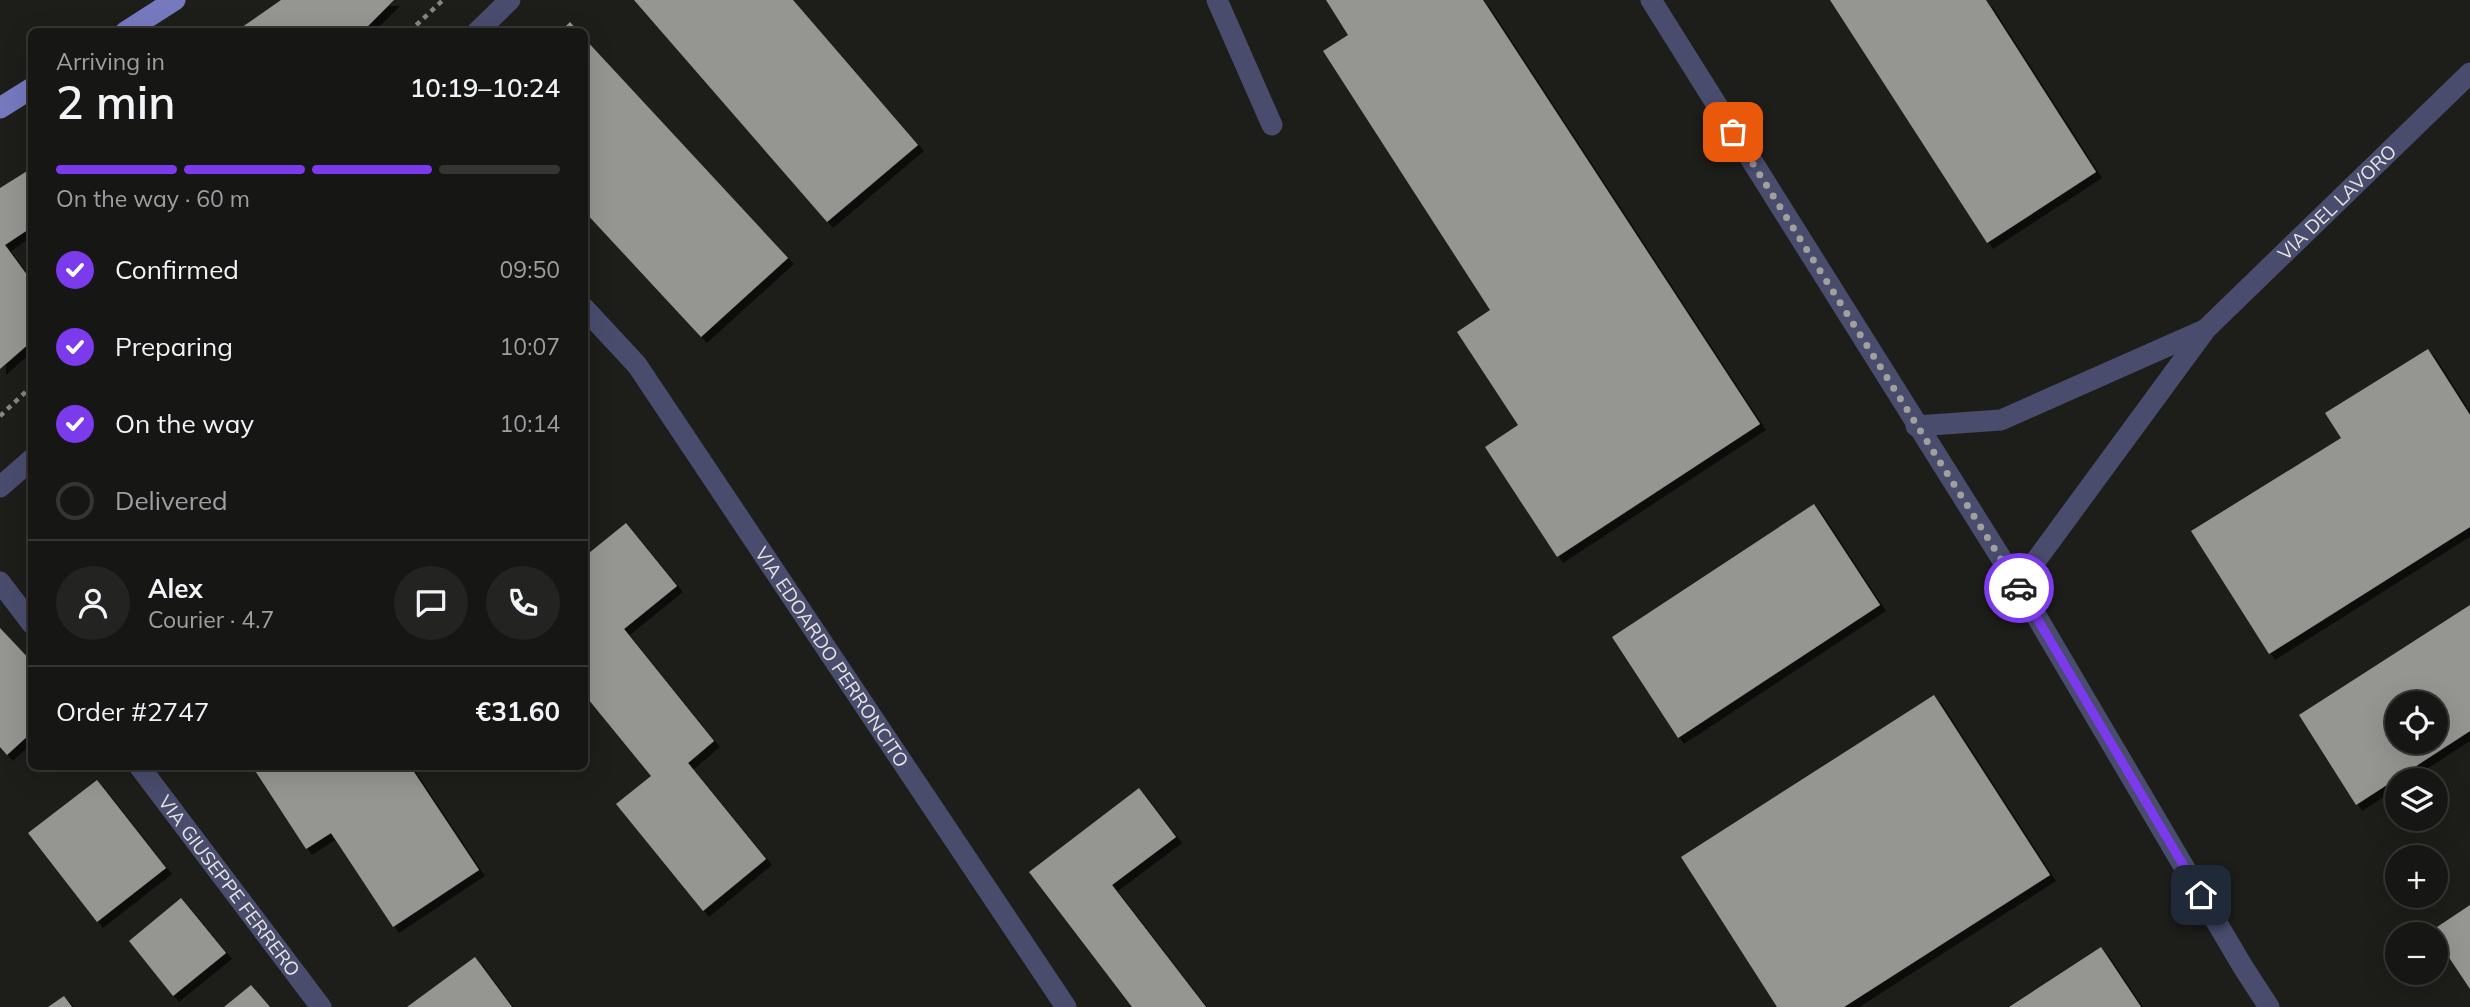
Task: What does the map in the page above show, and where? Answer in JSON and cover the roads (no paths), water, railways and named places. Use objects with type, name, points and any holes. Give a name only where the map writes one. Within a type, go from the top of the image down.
[{"type":"main road","points":[[131,28],[175,0]]},
{"type":"main road","points":[[0,108],[28,90]]},
{"type":"street","points":[[481,28],[510,0]]},
{"type":"street","points":[[1217,0],[1272,125]]},
{"type":"street","points":[[1651,0],[2018,585],[2269,1007]]},
{"type":"street","name":"VIA DEL LAVORO","points":[[2018,585],[2206,329],[2470,73]]},
{"type":"street","name":"VIA EDOARDO PERRONCITO","points":[[588,314],[637,365],[1066,1007]]},
{"type":"street","name":"VIA DEL LAVORO","points":[[1916,426],[2001,420],[2206,329]]},
{"type":"street","points":[[0,488],[28,462]]},
{"type":"street","points":[[0,582],[28,619]]},
{"type":"street","name":"VIA GIUSEPPE FERRERO","points":[[142,770],[321,1007]]}]
